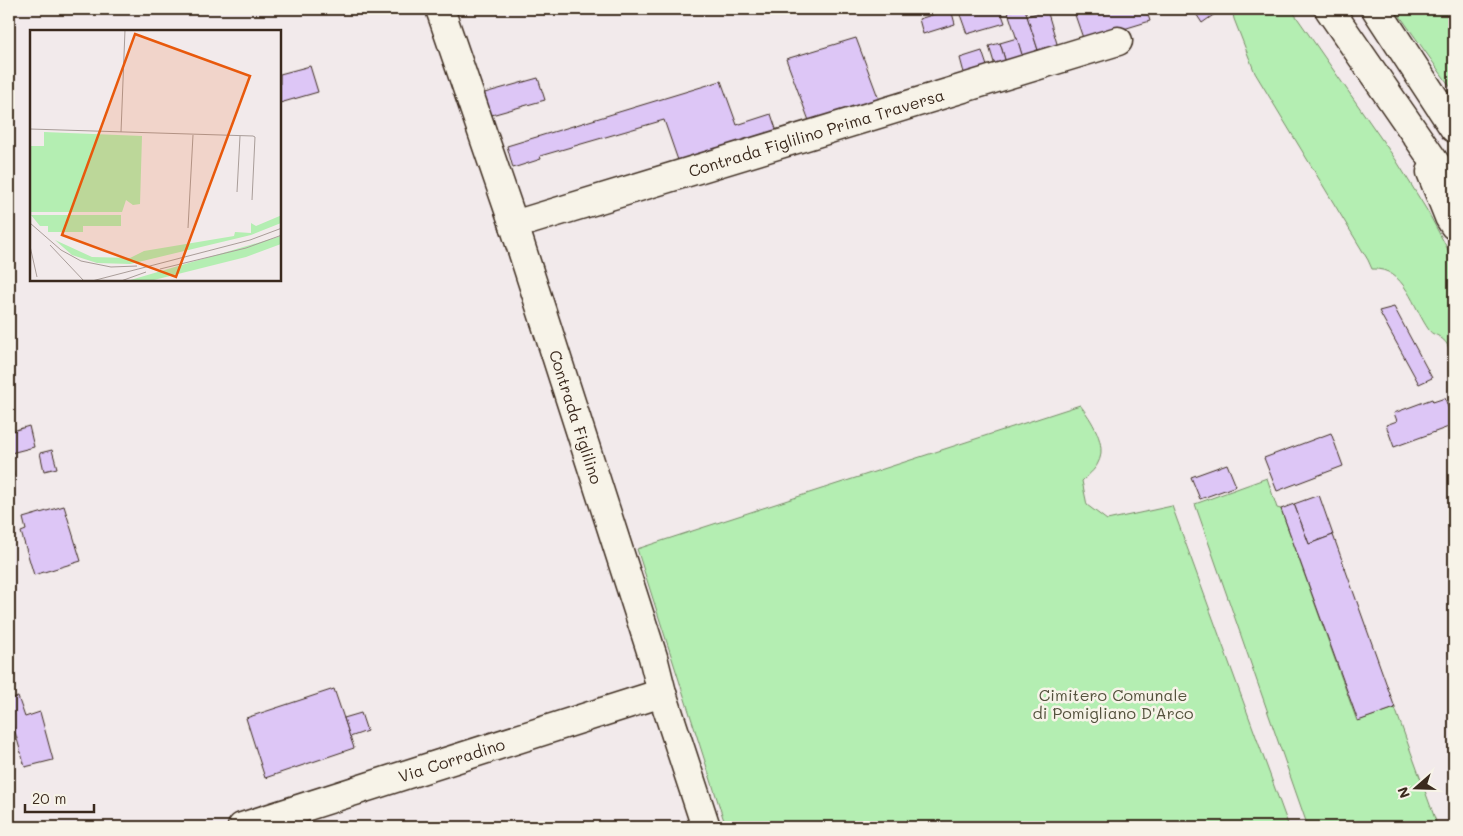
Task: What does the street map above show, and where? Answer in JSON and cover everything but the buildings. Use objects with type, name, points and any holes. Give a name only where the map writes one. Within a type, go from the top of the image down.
[{"type":"main road","name":"Contrada Figlilino","points":[[440,9],[514,225],[654,657],[662,693],[706,827]]},
{"type":"main road","points":[[1329,9],[1454,190]]},
{"type":"main road","points":[[1376,9],[1454,128]]},
{"type":"main road","name":"Contrada Figlilino Prima Traversa","points":[[514,225],[1118,41]]},
{"type":"main road","points":[[1412,127],[1454,225]]},
{"type":"main road","name":"Via Corradino","points":[[242,827],[662,693]]},
{"type":"green space","points":[[1232,9],[1291,9],[1396,160],[1428,212],[1454,261],[1454,362],[1444,340],[1429,330],[1407,290],[1400,282],[1393,275],[1383,270],[1372,269],[1255,73]]},
{"type":"green space","points":[[1395,9],[1445,9],[1454,23],[1454,92]]},
{"type":"green space","name":"Cimitero Comunale di Pomigliano D'Arco","points":[[1080,405],[1097,432],[1101,448],[1101,456],[1097,466],[1082,481],[1087,505],[1107,520],[1172,506],[1289,827],[726,827],[637,549]]},
{"type":"green space","points":[[1267,478],[1277,508],[1281,509],[1357,721],[1395,708],[1438,827],[1308,827],[1195,504]]}]
